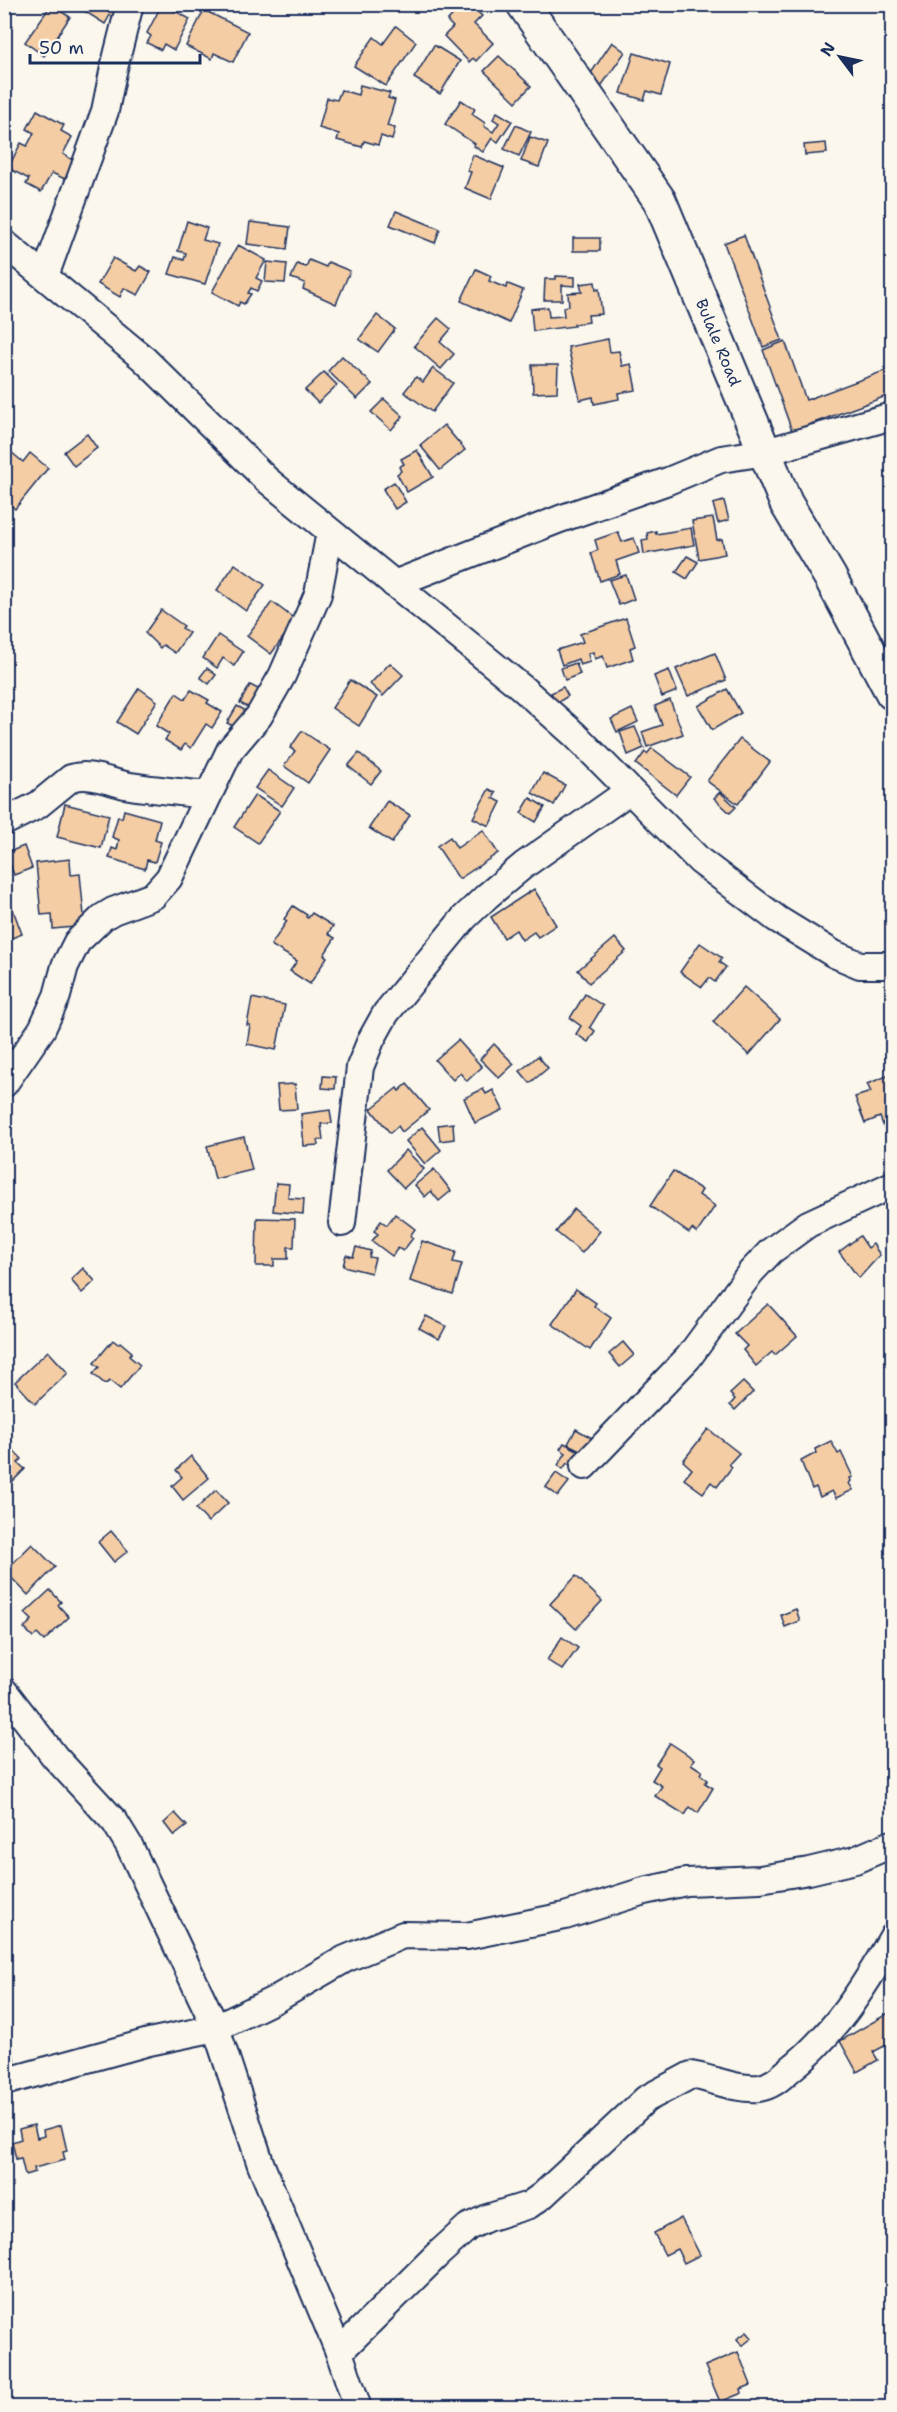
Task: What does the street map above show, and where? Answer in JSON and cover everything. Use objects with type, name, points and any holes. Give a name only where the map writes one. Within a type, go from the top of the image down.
[{"type":"street","points":[[45,276],[105,111],[112,72],[130,4]]},
{"type":"street","name":"Bulale Road","points":[[524,4],[660,201],[786,503],[830,577],[892,693]]},
{"type":"street","points":[[4,243],[144,359],[266,480],[521,687],[575,735],[700,861],[777,919],[834,954],[852,963],[869,966],[892,965]]},
{"type":"street","points":[[394,584],[721,459],[766,452],[892,416]]},
{"type":"street","points":[[4,1084],[42,1029],[57,996],[65,966],[77,942],[103,917],[153,896],[169,878],[230,750],[259,716],[297,645],[318,594],[330,532]]},
{"type":"street","points":[[4,822],[38,805],[71,778],[77,776],[87,776],[126,785],[208,795]]},
{"type":"street","points":[[342,1223],[360,1067],[371,1040],[386,1013],[464,918],[487,896],[524,865],[629,791]]},
{"type":"street","points":[[584,1466],[688,1358],[751,1272],[771,1251],[808,1224],[892,1185]]},
{"type":"street","points":[[4,1691],[44,1744],[115,1822],[129,1845],[216,2028],[261,2165],[339,2352],[358,2408]]},
{"type":"street","points":[[4,2082],[149,2042],[216,2028],[276,1999],[345,1959],[403,1935],[468,1936],[565,1916],[645,1891],[686,1882],[760,1880],[809,1871],[855,1860],[892,1844]]},
{"type":"street","points":[[339,2352],[468,2227],[487,2218],[529,2205],[543,2195],[646,2099],[691,2075],[747,2088],[767,2086],[774,2082],[799,2063],[828,2034],[870,1977],[892,1938]]},
{"type":"building","points":[[84,4],[125,4],[116,19],[110,15],[105,24],[81,9]]},
{"type":"building","points":[[162,4],[190,19],[174,50],[164,44],[161,50],[147,43],[151,36],[147,33]]},
{"type":"building","points":[[463,4],[470,4],[482,16],[474,24],[493,43],[476,61],[473,58],[469,62],[444,36],[453,27],[447,21]]},
{"type":"building","points":[[51,5],[70,17],[44,56],[25,42]]},
{"type":"building","points":[[204,10],[248,32],[233,62],[214,53],[212,59],[186,46]]},
{"type":"building","points":[[396,26],[416,42],[386,86],[354,66],[374,37],[383,44]]},
{"type":"building","points":[[612,42],[625,52],[602,85],[589,76]]},
{"type":"building","points":[[434,45],[460,61],[440,94],[414,78]]},
{"type":"building","points":[[634,53],[670,64],[661,95],[647,91],[644,100],[621,93]]},
{"type":"building","points":[[499,56],[531,86],[516,102],[484,71]]},
{"type":"building","points":[[360,85],[390,93],[388,98],[395,100],[387,126],[395,128],[392,140],[381,136],[378,145],[364,141],[362,147],[337,140],[339,134],[319,128],[327,98],[337,100],[341,90],[358,95]]},
{"type":"building","points":[[461,100],[475,109],[472,114],[493,132],[499,123],[493,119],[497,112],[512,121],[498,142],[492,138],[483,152],[445,124]]},
{"type":"building","points":[[37,110],[64,125],[61,131],[72,137],[63,154],[74,161],[65,179],[52,173],[41,192],[26,184],[29,179],[8,168],[21,143],[27,146],[34,133],[27,129]]},
{"type":"building","points":[[516,125],[531,132],[519,156],[504,149]]},
{"type":"building","points":[[530,137],[548,143],[539,167],[521,161]]},
{"type":"building","points":[[826,143],[827,153],[805,155],[804,145]]},
{"type":"building","points":[[473,155],[504,168],[491,199],[465,188],[471,172],[467,171]]},
{"type":"building","points":[[396,211],[440,229],[435,243],[390,225]]},
{"type":"building","points":[[187,221],[207,228],[203,240],[218,244],[205,284],[169,274],[175,257],[184,260],[186,253],[178,251]]},
{"type":"building","points":[[250,222],[290,227],[287,249],[247,244]]},
{"type":"building","points":[[744,235],[782,340],[763,347],[724,243]]},
{"type":"building","points":[[573,238],[600,238],[600,251],[573,251]]},
{"type":"building","points":[[238,245],[266,260],[256,278],[262,281],[257,291],[251,288],[248,293],[251,294],[244,304],[240,302],[238,306],[212,292]]},
{"type":"building","points":[[113,258],[136,271],[140,266],[151,272],[138,295],[124,288],[120,297],[98,284]]},
{"type":"building","points":[[309,260],[326,267],[328,262],[350,271],[336,304],[303,289],[305,283],[291,278],[297,264],[306,267]]},
{"type":"building","points":[[267,262],[287,264],[285,283],[265,282]]},
{"type":"building","points":[[476,269],[491,276],[489,281],[506,288],[508,284],[523,290],[509,323],[461,301]]},
{"type":"building","points":[[556,276],[575,277],[575,286],[562,285],[562,300],[544,300],[545,279],[556,279]]},
{"type":"building","points":[[595,282],[596,290],[599,289],[602,314],[588,315],[589,322],[574,324],[575,326],[533,331],[531,309],[548,307],[549,317],[564,316],[563,307],[569,306],[568,293],[582,292],[580,284]]},
{"type":"building","points":[[377,315],[395,329],[378,352],[359,339]]},
{"type":"building","points":[[438,318],[451,329],[440,342],[454,354],[441,369],[414,346]]},
{"type":"building","points":[[608,339],[610,352],[619,351],[622,366],[631,364],[636,390],[618,393],[619,399],[594,404],[593,397],[580,400],[568,347]]},
{"type":"building","points":[[785,341],[806,400],[892,368],[892,394],[792,431],[763,350]]},
{"type":"building","points":[[342,356],[372,384],[357,399],[328,371]]},
{"type":"building","points":[[532,365],[558,365],[557,392],[533,393]]},
{"type":"building","points":[[433,368],[453,383],[432,412],[404,392],[416,377],[423,382]]},
{"type":"building","points":[[324,372],[337,385],[318,403],[305,390]]},
{"type":"building","points":[[384,399],[403,416],[391,430],[371,412]]},
{"type":"building","points":[[444,425],[465,450],[440,470],[420,445]]},
{"type":"building","points":[[87,434],[97,448],[74,466],[64,452]]},
{"type":"building","points":[[5,447],[23,462],[30,453],[48,468],[15,509],[4,500]]},
{"type":"building","points":[[417,450],[433,477],[407,492],[397,474],[401,471],[399,467],[404,464],[401,459]]},
{"type":"building","points":[[394,482],[406,502],[395,509],[383,489]]},
{"type":"building","points":[[724,501],[729,520],[718,523],[713,504]]},
{"type":"building","points":[[713,518],[717,540],[722,539],[725,554],[699,559],[692,521]]},
{"type":"building","points":[[691,528],[694,545],[644,554],[642,540],[648,539],[647,533],[656,531],[656,534]]},
{"type":"building","points":[[618,532],[622,542],[634,538],[639,553],[616,561],[620,574],[600,581],[591,553],[598,550],[595,540]]},
{"type":"building","points":[[687,556],[698,562],[687,579],[676,572]]},
{"type":"building","points":[[235,564],[265,585],[246,611],[217,590]]},
{"type":"building","points":[[626,575],[634,599],[619,605],[609,580]]},
{"type":"building","points":[[272,602],[296,620],[271,654],[247,636]]},
{"type":"building","points":[[161,610],[184,626],[182,628],[189,633],[175,653],[163,645],[160,648],[145,633]]},
{"type":"building","points":[[626,618],[635,646],[630,648],[633,659],[607,668],[603,656],[595,659],[593,652],[588,654],[590,662],[580,665],[578,659],[562,665],[557,650],[583,642],[580,634]]},
{"type":"building","points":[[218,635],[243,652],[234,666],[223,658],[217,668],[203,658]]},
{"type":"building","points":[[715,653],[726,680],[688,696],[676,669]]},
{"type":"building","points":[[390,663],[403,675],[383,696],[370,684]]},
{"type":"building","points":[[576,663],[580,674],[565,680],[561,668]]},
{"type":"building","points":[[207,668],[216,675],[209,684],[200,677]]},
{"type":"building","points":[[669,670],[677,691],[662,697],[654,676]]},
{"type":"building","points":[[350,680],[377,697],[359,726],[332,708]]},
{"type":"building","points":[[250,685],[268,694],[258,713],[240,703]]},
{"type":"building","points":[[563,687],[568,696],[557,703],[551,693]]},
{"type":"building","points":[[139,688],[157,701],[136,734],[117,722]]},
{"type":"building","points":[[727,689],[741,713],[712,730],[698,706]]},
{"type":"building","points":[[191,690],[209,700],[207,703],[222,712],[212,728],[206,724],[191,748],[185,744],[181,750],[165,740],[169,734],[156,726],[176,693],[185,699]]},
{"type":"building","points":[[670,700],[683,734],[647,747],[642,732],[662,725],[655,706]]},
{"type":"building","points":[[237,706],[248,712],[239,729],[227,723]]},
{"type":"building","points":[[632,709],[638,722],[617,732],[611,719]]},
{"type":"building","points":[[635,727],[644,748],[628,755],[620,732]]},
{"type":"building","points":[[302,731],[330,750],[308,783],[284,766],[295,751],[290,748]]},
{"type":"building","points":[[740,739],[770,762],[738,804],[707,781]]},
{"type":"building","points":[[652,748],[690,777],[676,795],[636,764],[645,752],[647,754]]},
{"type":"building","points":[[359,753],[381,771],[371,784],[348,766]]},
{"type":"building","points":[[268,770],[294,788],[282,806],[255,788]]},
{"type":"building","points":[[543,773],[565,785],[554,805],[532,793]]},
{"type":"building","points":[[489,789],[496,793],[493,798],[501,802],[489,826],[473,818]]},
{"type":"building","points":[[720,792],[736,807],[730,813],[714,798]]},
{"type":"building","points":[[255,795],[280,811],[258,843],[234,827]]},
{"type":"building","points":[[530,798],[545,807],[536,822],[521,813]]},
{"type":"building","points":[[387,801],[410,815],[392,843],[369,828]]},
{"type":"building","points":[[65,804],[109,815],[101,848],[57,837]]},
{"type":"building","points":[[124,810],[160,820],[155,840],[161,842],[155,862],[147,860],[145,869],[109,858],[112,848],[117,850],[119,840],[112,837],[118,816],[122,818]]},
{"type":"building","points":[[483,830],[498,853],[459,879],[437,846],[450,837],[457,848]]},
{"type":"building","points":[[24,846],[32,868],[14,875],[6,853]]},
{"type":"building","points":[[70,859],[71,875],[80,874],[85,926],[53,929],[52,914],[41,915],[36,863]]},
{"type":"building","points":[[534,889],[556,925],[538,937],[534,932],[522,940],[516,930],[504,938],[491,917]]},
{"type":"building","points":[[6,891],[22,934],[4,941],[4,892]]},
{"type":"building","points":[[293,906],[308,918],[312,913],[333,926],[328,934],[335,938],[324,955],[327,957],[310,984],[290,971],[297,961],[271,945],[287,921],[284,919]]},
{"type":"building","points":[[615,938],[626,951],[589,983],[578,970]]},
{"type":"building","points":[[700,943],[722,958],[719,962],[726,967],[715,982],[709,978],[702,987],[680,972]]},
{"type":"building","points":[[744,987],[780,1019],[749,1055],[713,1022]]},
{"type":"building","points":[[585,994],[603,1006],[590,1027],[595,1031],[588,1042],[576,1034],[581,1026],[570,1018]]},
{"type":"building","points":[[252,998],[285,1005],[276,1050],[247,1044],[250,1025],[247,1025]]},
{"type":"building","points":[[458,1040],[482,1067],[467,1081],[460,1073],[453,1080],[435,1060]]},
{"type":"building","points":[[494,1044],[514,1064],[499,1078],[480,1059]]},
{"type":"building","points":[[538,1056],[548,1068],[530,1083],[520,1071]]},
{"type":"building","points":[[892,1074],[892,1140],[889,1141],[880,1117],[865,1123],[855,1097],[871,1092],[867,1084]]},
{"type":"building","points":[[323,1076],[336,1077],[335,1089],[322,1088]]},
{"type":"building","points":[[295,1084],[297,1109],[279,1110],[277,1085]]},
{"type":"building","points":[[407,1084],[429,1110],[402,1132],[398,1126],[390,1133],[371,1109],[397,1088],[399,1091]]},
{"type":"building","points":[[483,1089],[486,1094],[493,1090],[503,1110],[475,1123],[464,1098]]},
{"type":"building","points":[[330,1110],[332,1123],[321,1124],[323,1140],[317,1140],[318,1145],[304,1146],[301,1114]]},
{"type":"building","points":[[453,1123],[454,1139],[440,1141],[438,1125]]},
{"type":"building","points":[[422,1127],[441,1150],[425,1164],[406,1141]]},
{"type":"building","points":[[244,1137],[252,1170],[215,1179],[207,1146]]},
{"type":"building","points":[[406,1150],[424,1169],[404,1188],[387,1170]]},
{"type":"building","points":[[434,1169],[451,1191],[439,1201],[431,1191],[425,1197],[415,1185]]},
{"type":"building","points":[[673,1171],[702,1190],[699,1195],[715,1206],[697,1233],[692,1229],[689,1233],[650,1206]]},
{"type":"building","points":[[276,1183],[289,1184],[288,1198],[304,1199],[303,1214],[273,1211]]},
{"type":"building","points":[[574,1209],[600,1231],[582,1253],[556,1232]]},
{"type":"building","points":[[395,1214],[415,1229],[410,1236],[413,1238],[403,1251],[398,1248],[392,1256],[372,1241],[378,1234],[374,1231],[381,1221],[387,1225]]},
{"type":"building","points":[[257,1218],[295,1219],[294,1247],[288,1247],[288,1259],[274,1259],[274,1266],[256,1266]]},
{"type":"building","points":[[860,1236],[868,1248],[873,1244],[880,1255],[859,1278],[839,1252]]},
{"type":"building","points":[[422,1241],[456,1252],[453,1262],[462,1264],[453,1294],[410,1281]]},
{"type":"building","points":[[356,1247],[371,1251],[369,1257],[375,1258],[371,1273],[343,1266],[346,1255],[353,1257]]},
{"type":"building","points":[[83,1268],[95,1281],[82,1293],[71,1280]]},
{"type":"building","points":[[576,1289],[596,1303],[594,1306],[611,1318],[590,1350],[552,1324]]},
{"type":"building","points":[[768,1304],[797,1336],[775,1355],[772,1352],[756,1366],[743,1350],[747,1346],[735,1334]]},
{"type":"building","points":[[426,1316],[446,1326],[439,1339],[419,1328]]},
{"type":"building","points":[[113,1340],[118,1344],[120,1342],[132,1352],[129,1356],[140,1365],[120,1389],[110,1381],[105,1384],[93,1374],[99,1367],[94,1363]]},
{"type":"building","points":[[623,1342],[634,1355],[620,1367],[609,1354]]},
{"type":"building","points":[[48,1351],[68,1373],[35,1404],[15,1382]]},
{"type":"building","points":[[743,1382],[753,1392],[735,1410],[730,1405],[735,1399],[730,1394]]},
{"type":"building","points":[[576,1429],[592,1438],[584,1452],[568,1444]]},
{"type":"building","points":[[708,1429],[739,1453],[729,1464],[732,1467],[717,1487],[711,1482],[703,1493],[684,1479],[692,1469],[683,1461]]},
{"type":"building","points":[[831,1441],[838,1454],[841,1452],[853,1477],[850,1478],[849,1483],[853,1490],[836,1498],[832,1491],[820,1497],[816,1487],[812,1489],[801,1461],[816,1453],[815,1449]]},
{"type":"building","points":[[564,1443],[581,1452],[572,1466],[567,1463],[563,1469],[558,1465],[566,1453],[560,1449]]},
{"type":"building","points":[[11,1448],[22,1459],[18,1463],[25,1469],[12,1482],[8,1479],[4,1482],[4,1455]]},
{"type":"building","points":[[191,1456],[209,1478],[183,1500],[172,1486],[182,1477],[176,1470]]},
{"type":"building","points":[[556,1473],[569,1482],[558,1496],[546,1487]]},
{"type":"building","points":[[216,1490],[228,1503],[208,1522],[196,1509]]},
{"type":"building","points":[[111,1531],[128,1551],[114,1562],[98,1542]]},
{"type":"building","points":[[32,1544],[55,1567],[28,1595],[5,1571]]},
{"type":"building","points":[[576,1576],[602,1601],[576,1629],[550,1604]]},
{"type":"building","points":[[50,1590],[61,1602],[58,1605],[69,1617],[44,1641],[37,1634],[33,1637],[24,1628],[32,1620],[25,1613]]},
{"type":"building","points":[[796,1609],[800,1621],[785,1627],[781,1615]]},
{"type":"building","points":[[562,1637],[578,1648],[562,1670],[547,1660]]},
{"type":"building","points":[[670,1743],[694,1759],[691,1764],[702,1771],[700,1774],[708,1780],[705,1783],[713,1788],[698,1813],[690,1807],[685,1815],[655,1796],[662,1786],[652,1780],[660,1767],[656,1764]]},
{"type":"building","points":[[175,1813],[187,1826],[174,1836],[164,1823]]},
{"type":"building","points":[[892,2011],[892,2042],[873,2052],[878,2060],[857,2072],[840,2041]]},
{"type":"building","points":[[9,2034],[16,2067],[4,2070],[4,2035]]},
{"type":"building","points":[[34,2125],[37,2138],[44,2136],[43,2130],[61,2125],[67,2151],[63,2152],[65,2160],[34,2168],[35,2172],[25,2175],[21,2158],[16,2159],[12,2142],[21,2139],[19,2129]]},
{"type":"building","points":[[681,2218],[700,2255],[684,2263],[677,2249],[665,2255],[654,2233]]},
{"type":"building","points":[[747,2332],[752,2338],[742,2346],[737,2339]]},
{"type":"building","points":[[738,2352],[751,2385],[741,2389],[742,2393],[720,2402],[705,2366]]}]
